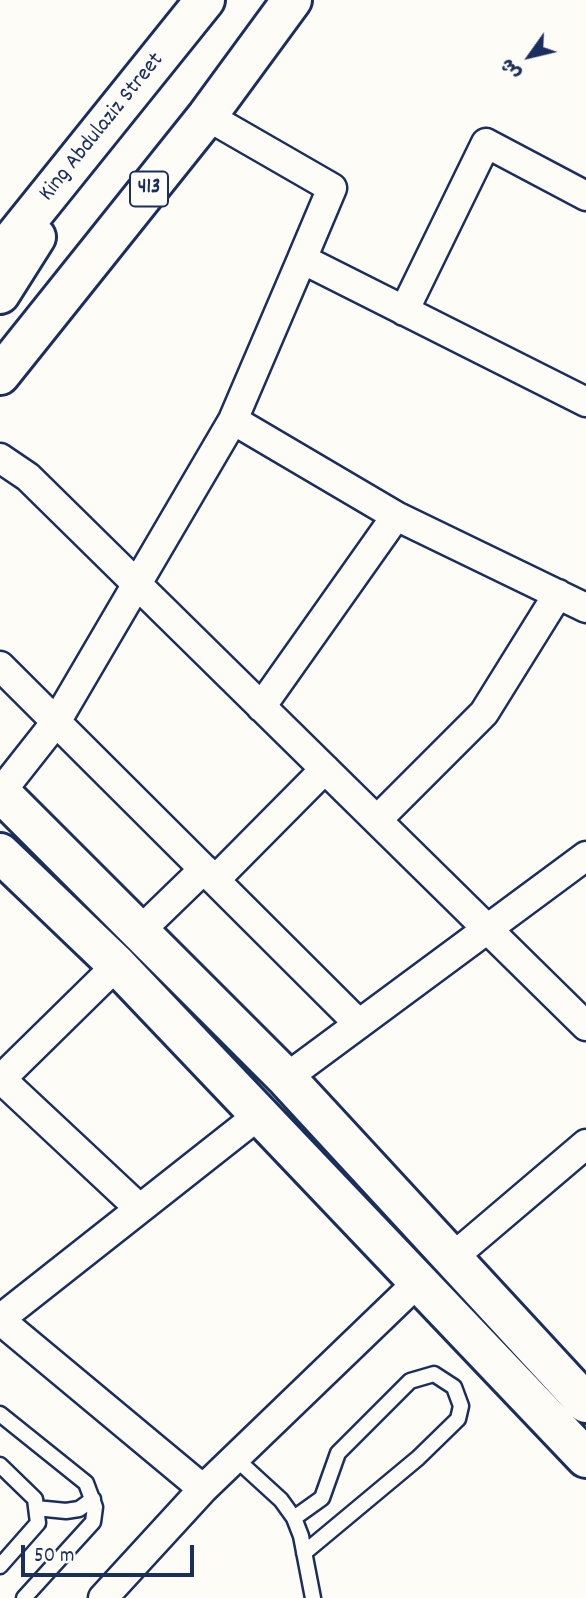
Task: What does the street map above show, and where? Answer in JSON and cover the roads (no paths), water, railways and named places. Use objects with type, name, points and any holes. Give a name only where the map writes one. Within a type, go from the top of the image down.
[{"type":"main road","name":"King Abdulaziz Street","points":[[0,256],[205,0]]},
{"type":"main road","name":"413","points":[[0,375],[207,116],[292,0]]},
{"type":"main road","points":[[0,294],[119,109]]},
{"type":"main road","points":[[0,793],[286,1078],[452,1258],[581,1388]]},
{"type":"main road","points":[[0,853],[117,965],[586,1458]]},
{"type":"street","points":[[0,793],[56,722],[233,421],[332,188],[207,116]]},
{"type":"street","points":[[404,311],[486,142],[586,196]]},
{"type":"street","points":[[302,259],[586,402]]},
{"type":"street","points":[[233,421],[396,516],[586,608]]},
{"type":"street","points":[[4,470],[29,477],[586,1026]]},
{"type":"street","points":[[261,708],[396,516]]},
{"type":"street","points":[[377,820],[484,713],[558,594]]},
{"type":"street","points":[[0,666],[359,1024]]},
{"type":"street","points":[[139,932],[209,875],[325,769]]},
{"type":"street","points":[[286,1078],[586,856]]},
{"type":"street","points":[[117,965],[0,1079],[139,1208]]},
{"type":"street","points":[[203,1489],[0,1320],[260,1114]]},
{"type":"street","points":[[452,1258],[586,1144]]},
{"type":"street","points":[[103,1598],[203,1489],[418,1282]]},
{"type":"lane","points":[[294,1518],[322,1498],[338,1453],[410,1381],[434,1374],[454,1387],[461,1406],[458,1419],[418,1458],[304,1553]]},
{"type":"lane","points":[[0,1414],[86,1483],[93,1499],[93,1522],[24,1598]]},
{"type":"lane","points":[[235,1458],[281,1500],[294,1518],[313,1598]]},
{"type":"lane","points":[[0,1465],[35,1499],[38,1523],[0,1566]]},
{"type":"lane","points":[[36,1508],[66,1511],[79,1509],[93,1499]]}]
